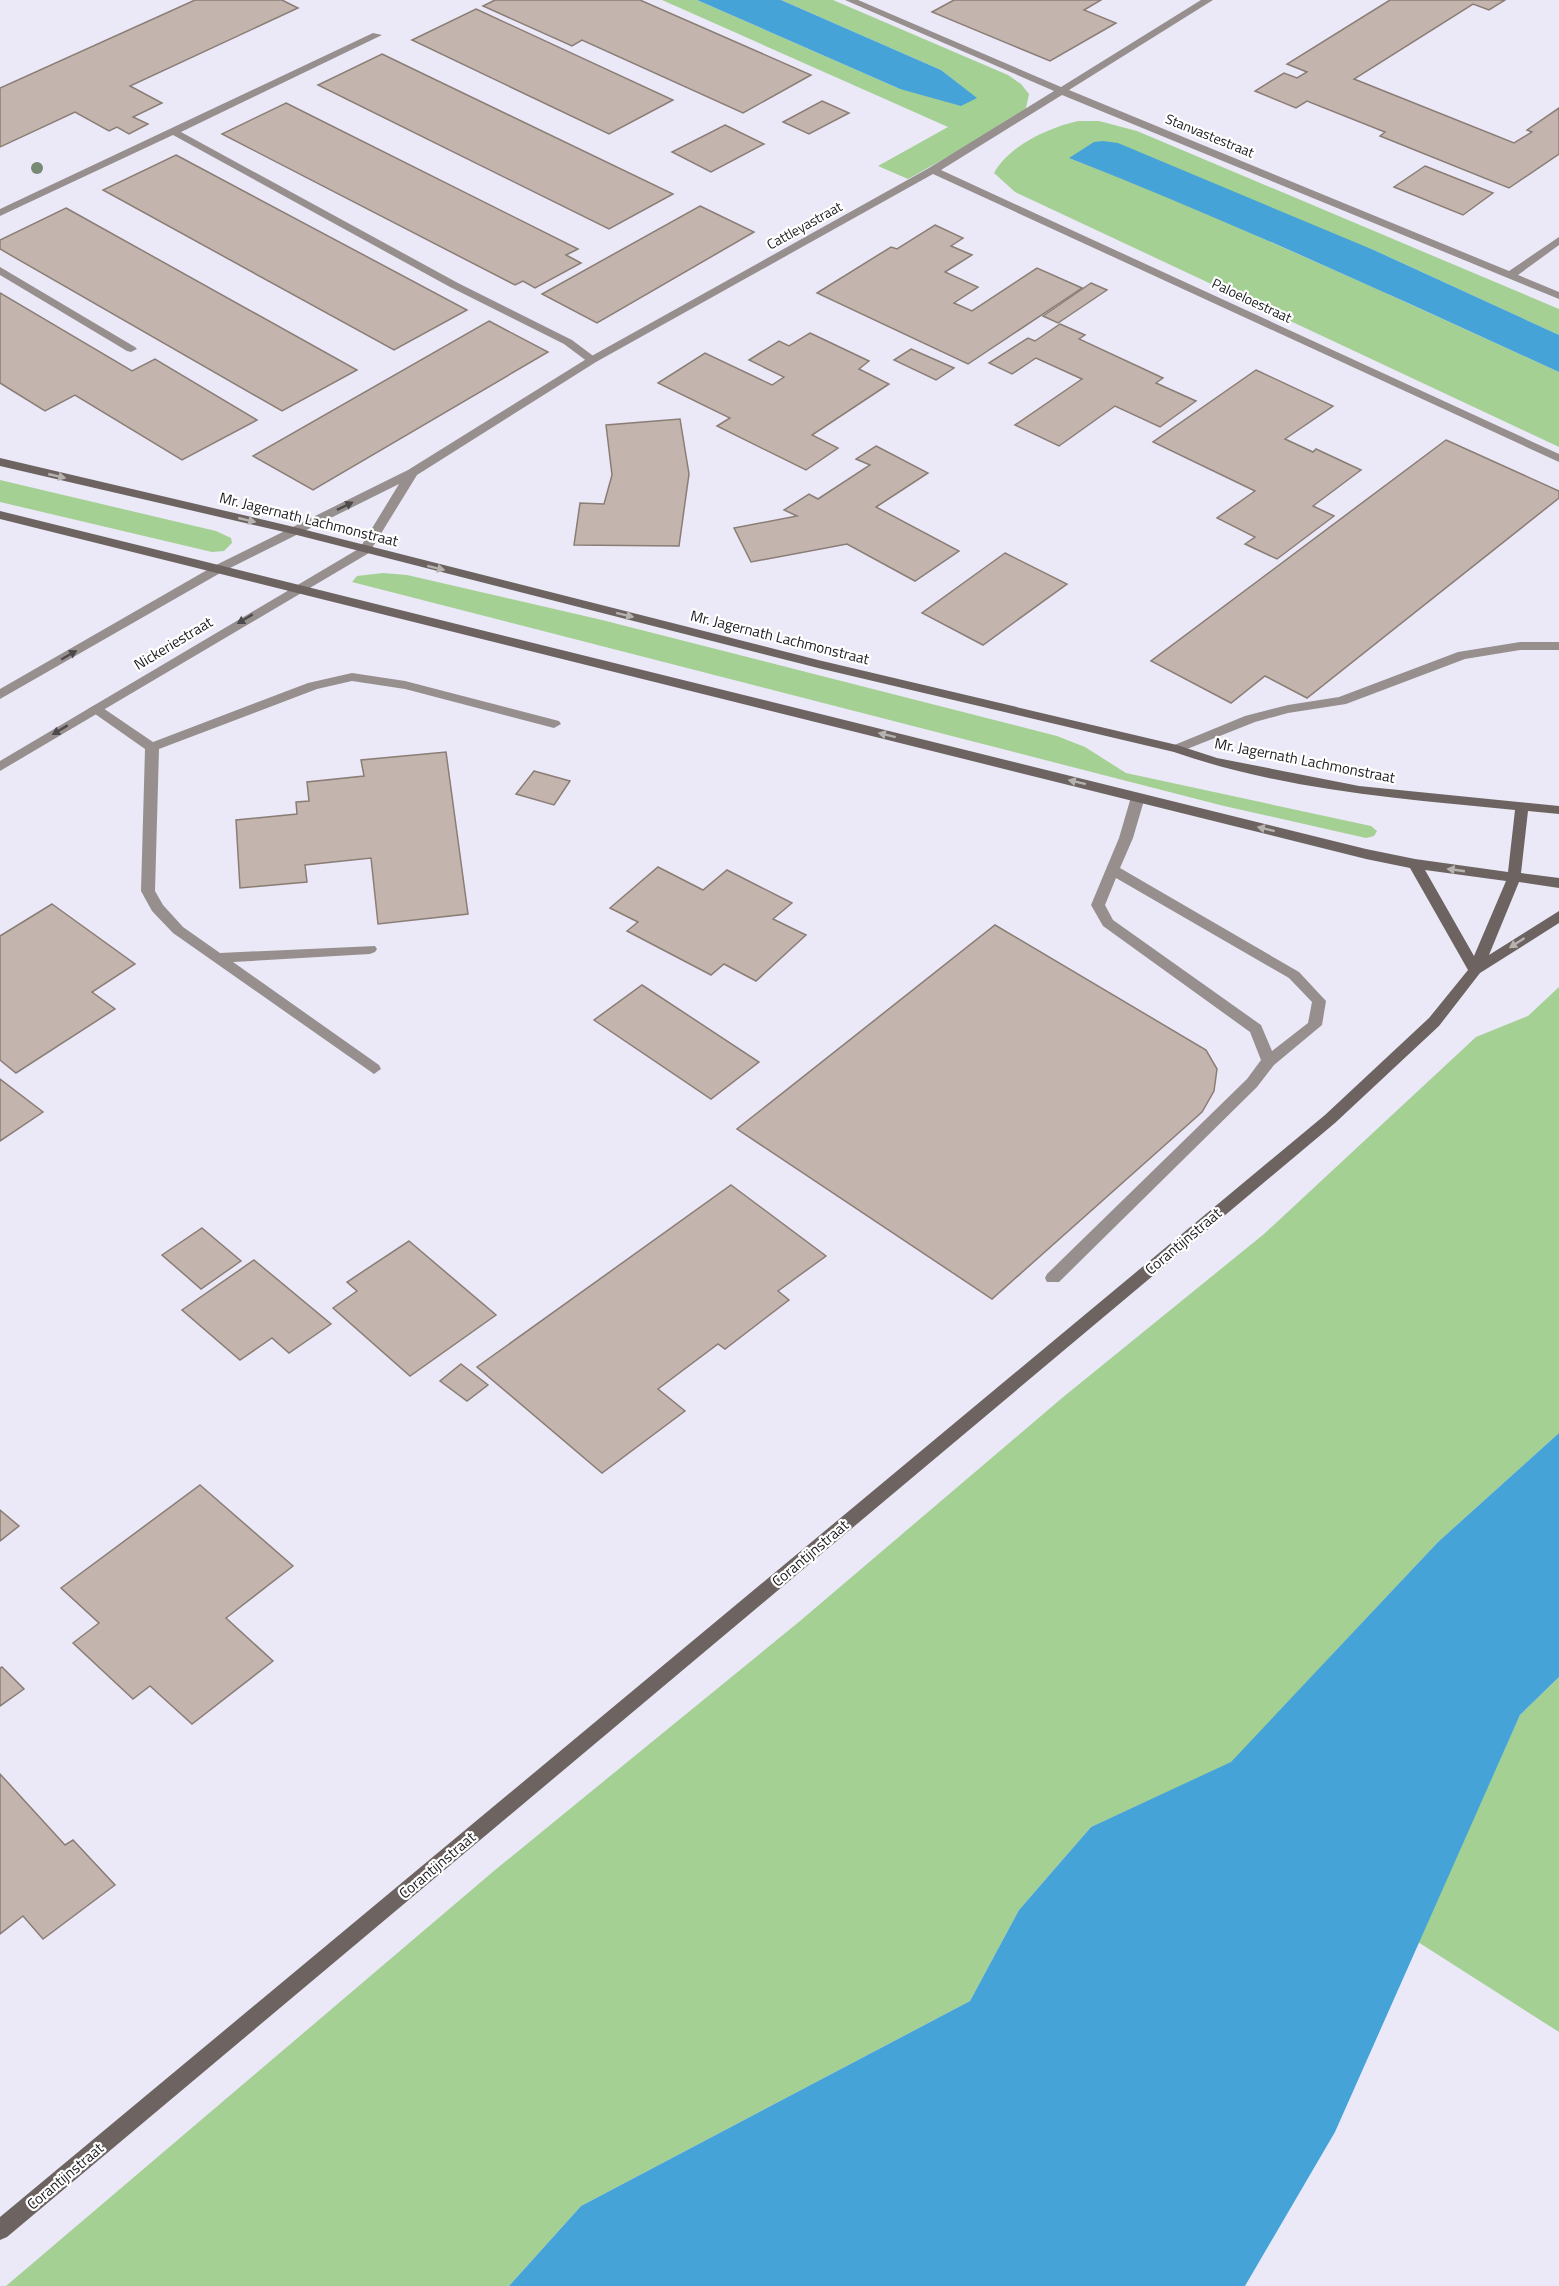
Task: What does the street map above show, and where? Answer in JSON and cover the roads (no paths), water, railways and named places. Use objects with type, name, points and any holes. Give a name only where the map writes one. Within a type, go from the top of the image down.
[{"type":"main road","name":"Mr. Jagernath Lachmonstraat","points":[[0,462],[294,531],[818,664],[1177,749],[1215,762],[1359,790],[1559,810]]},
{"type":"main road","points":[[0,515],[1415,864],[1559,883]]},
{"type":"main road","name":"Corantijnstraat","points":[[0,2230],[1330,1119],[1434,1022],[1475,969],[1514,878],[1522,808]]},
{"type":"main road","points":[[1415,864],[1475,969],[1559,916]]},
{"type":"street","name":"Stanvastestraat","points":[[850,0],[1060,90],[1559,296]]},
{"type":"street","name":"Cattleyastraat","points":[[218,569],[412,473],[592,360],[933,170],[1208,0]]},
{"type":"street","points":[[0,213],[377,35]]},
{"type":"street","points":[[172,131],[444,280],[568,342],[592,360]]},
{"type":"street","name":"Paloeloestraat","points":[[933,170],[1559,458]]},
{"type":"street","points":[[1511,275],[1559,240]]},
{"type":"street","points":[[0,270],[131,349]]},
{"type":"street","name":"Cattleyastraat","points":[[365,550],[412,473]]},
{"type":"street","name":"Nickeriestraat","points":[[0,766],[295,589],[365,550]]},
{"type":"street","points":[[0,695],[218,569]]},
{"type":"street","points":[[1177,749],[1250,719],[1288,709],[1341,701],[1463,656],[1520,646],[1559,646]]},
{"type":"street","points":[[152,747],[313,686],[351,677],[405,685],[554,724]]},
{"type":"street","points":[[95,709],[152,747]]},
{"type":"street","points":[[152,747],[148,891],[157,908],[178,930],[374,1069]]},
{"type":"street","points":[[1138,797],[1126,838],[1098,904],[1108,923],[1256,1029],[1269,1061]]},
{"type":"street","points":[[1053,1278],[1252,1083],[1269,1061],[1315,1025],[1318,1001],[1294,975],[1112,869]]},
{"type":"street","points":[[216,958],[370,949]]},
{"type":"water","points":[[697,0],[781,0],[941,70],[977,98],[961,106],[900,89]]},
{"type":"water","points":[[1094,142],[1118,143],[1376,251],[1559,335],[1559,372],[1254,235],[1069,158]]},
{"type":"water","points":[[1559,1433],[1559,1677],[1520,1715],[1335,2132],[1245,2286],[509,2286],[581,2206],[970,2001],[1019,1910],[1091,1827],[1231,1762],[1438,1542]]}]
